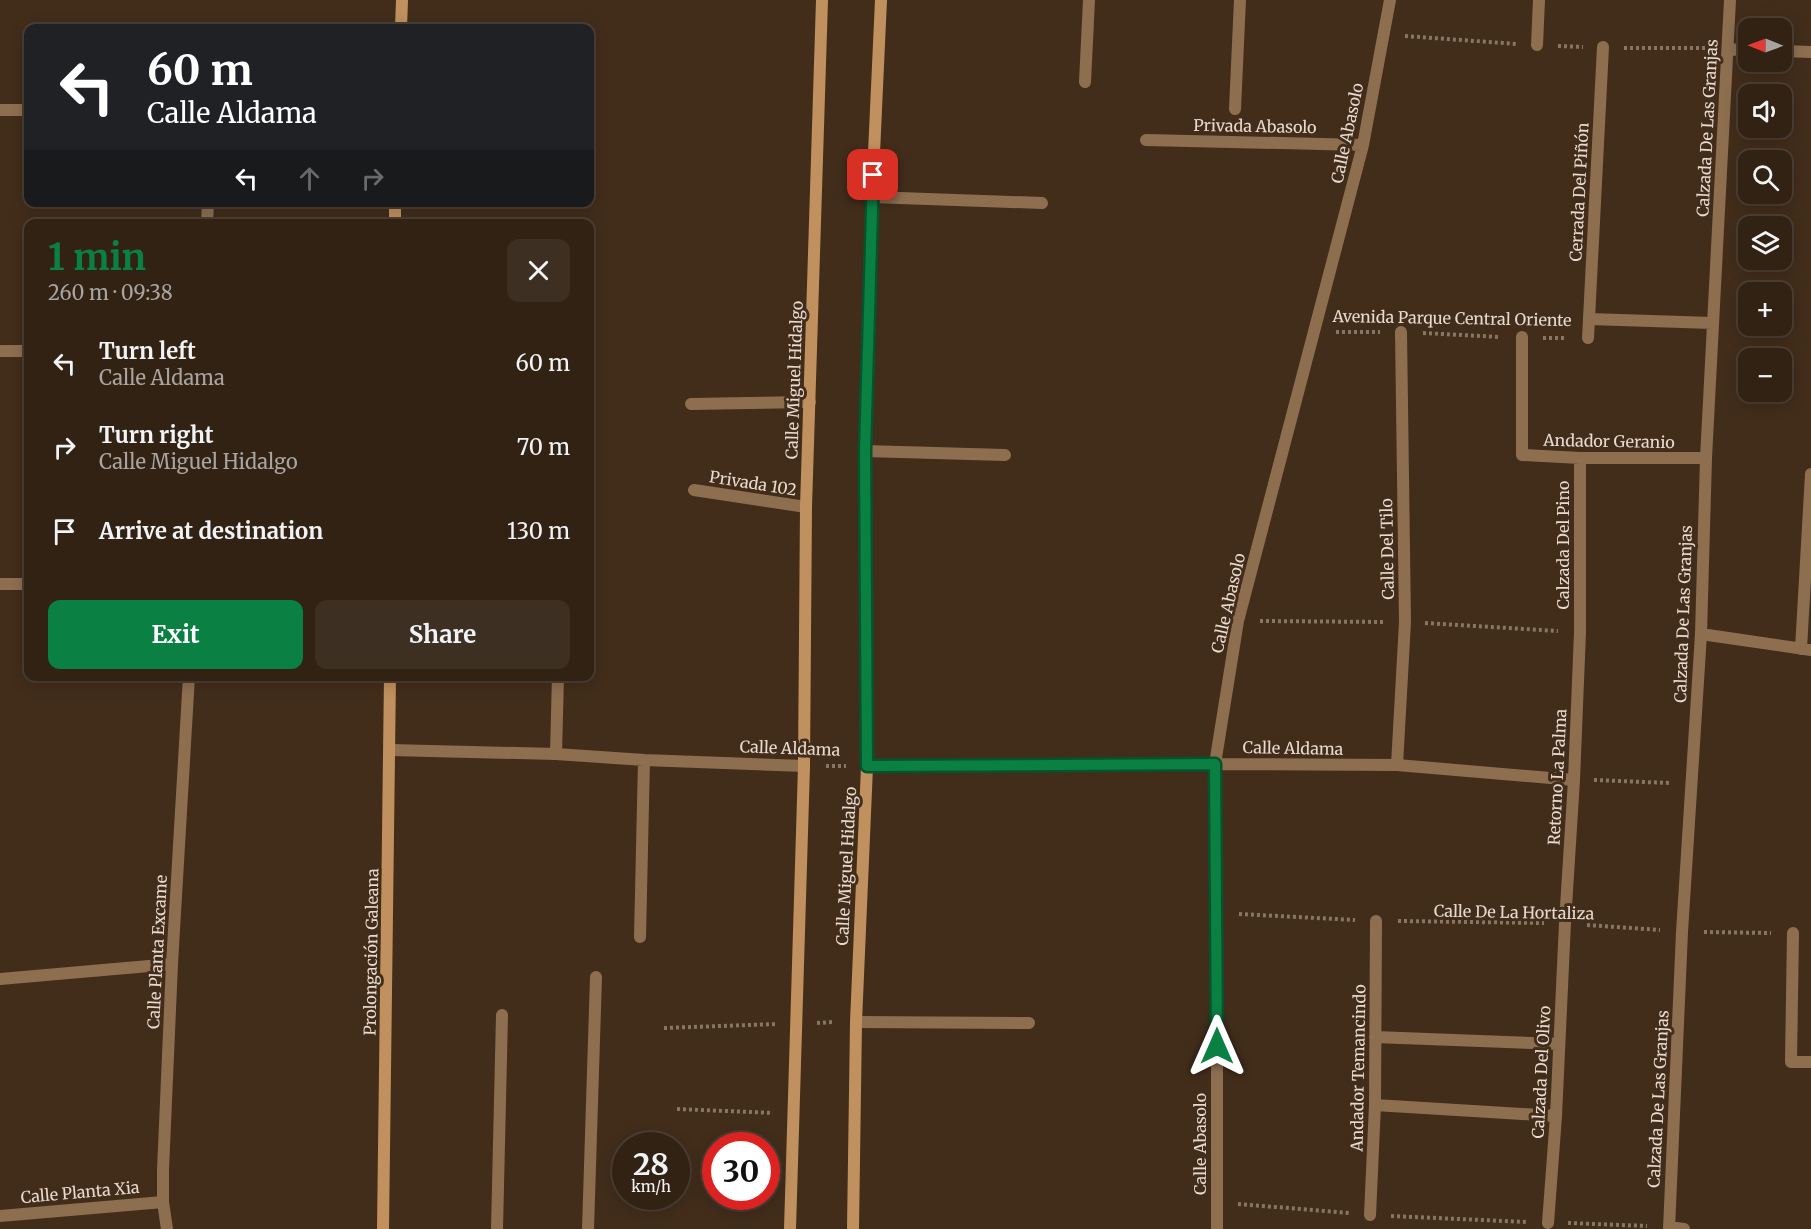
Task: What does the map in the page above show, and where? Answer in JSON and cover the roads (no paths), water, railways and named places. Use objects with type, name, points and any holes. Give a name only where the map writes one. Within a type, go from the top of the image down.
[{"type":"main road","points":[[401,24],[402,0]]},
{"type":"main road","name":"Calle Miguel Hidalgo","points":[[790,1229],[804,766],[806,507],[822,0]]},
{"type":"main road","name":"Calle Miguel Hidalgo","points":[[853,1229],[856,1022],[867,766],[865,451],[872,197],[881,0]]},
{"type":"main road","name":"Prolongación Galeana","points":[[383,1229],[390,681]]},
{"type":"street","points":[[1085,82],[1089,0]]},
{"type":"street","points":[[1235,109],[1240,0]]},
{"type":"street","name":"Calle Abasolo","points":[[1217,1229],[1215,764],[1238,621],[1364,145],[1390,0]]},
{"type":"street","points":[[1537,45],[1539,0]]},
{"type":"street","name":"Calzada De Las Granjas","points":[[1669,1228],[1682,932],[1701,634],[1706,458],[1731,0]]},
{"type":"street","name":"Cerrada Del Piñón","points":[[1588,338],[1603,48]]},
{"type":"street","points":[[1728,49],[1738,49]]},
{"type":"street","points":[[1792,51],[1811,52]]},
{"type":"street","points":[[0,110],[24,110]]},
{"type":"street","name":"Privada Abasolo","points":[[1146,140],[1364,145]]},
{"type":"street","points":[[872,197],[1042,204]]},
{"type":"street","name":"Avenida Parque Central Oriente","points":[[1589,319],[1713,323]]},
{"type":"street","name":"Calle Del Tilo","points":[[1397,765],[1405,622],[1401,332]]},
{"type":"street","name":"Andador Geranio","points":[[1522,338],[1522,455],[1580,458],[1706,458]]},
{"type":"street","points":[[0,351],[24,351]]},
{"type":"street","points":[[691,404],[810,402]]},
{"type":"street","points":[[865,451],[1005,456]]},
{"type":"street","name":"Calzada Del Pino","points":[[1580,458],[1580,632]]},
{"type":"street","points":[[1701,634],[1806,650],[1811,474]]},
{"type":"street","name":"Privada 102","points":[[694,490],[806,507]]},
{"type":"street","points":[[0,584],[24,585]]},
{"type":"street","name":"Retorno La Palma","points":[[1565,923],[1580,632]]},
{"type":"street","name":"Calle Planta Excame","points":[[167,1229],[163,1202],[172,964],[189,681]]},
{"type":"street","points":[[555,754],[558,681]]},
{"type":"street","name":"Calle Aldama","points":[[390,750],[555,754],[804,766]]},
{"type":"street","points":[[640,937],[644,760]]},
{"type":"street","name":"Calle Aldama","points":[[867,766],[1397,765],[1574,780]]},
{"type":"street","name":"Andador Temancindo","points":[[1370,1215],[1375,1105],[1376,921]]},
{"type":"street","name":"Calzada Del Olivo","points":[[1548,1223],[1556,1116],[1565,923]]},
{"type":"street","points":[[1793,933],[1791,1062],[1811,1062]]},
{"type":"street","points":[[0,979],[172,964]]},
{"type":"street","points":[[588,1229],[596,977]]},
{"type":"street","points":[[497,1229],[502,1015]]},
{"type":"street","points":[[856,1022],[1029,1023]]},
{"type":"street","points":[[1375,1037],[1559,1044]]},
{"type":"street","points":[[1375,1105],[1556,1116]]},
{"type":"street","name":"Calle Planta Xia","points":[[0,1216],[163,1202]]},
{"type":"street","points":[[1669,1228],[1684,1229]]}]
